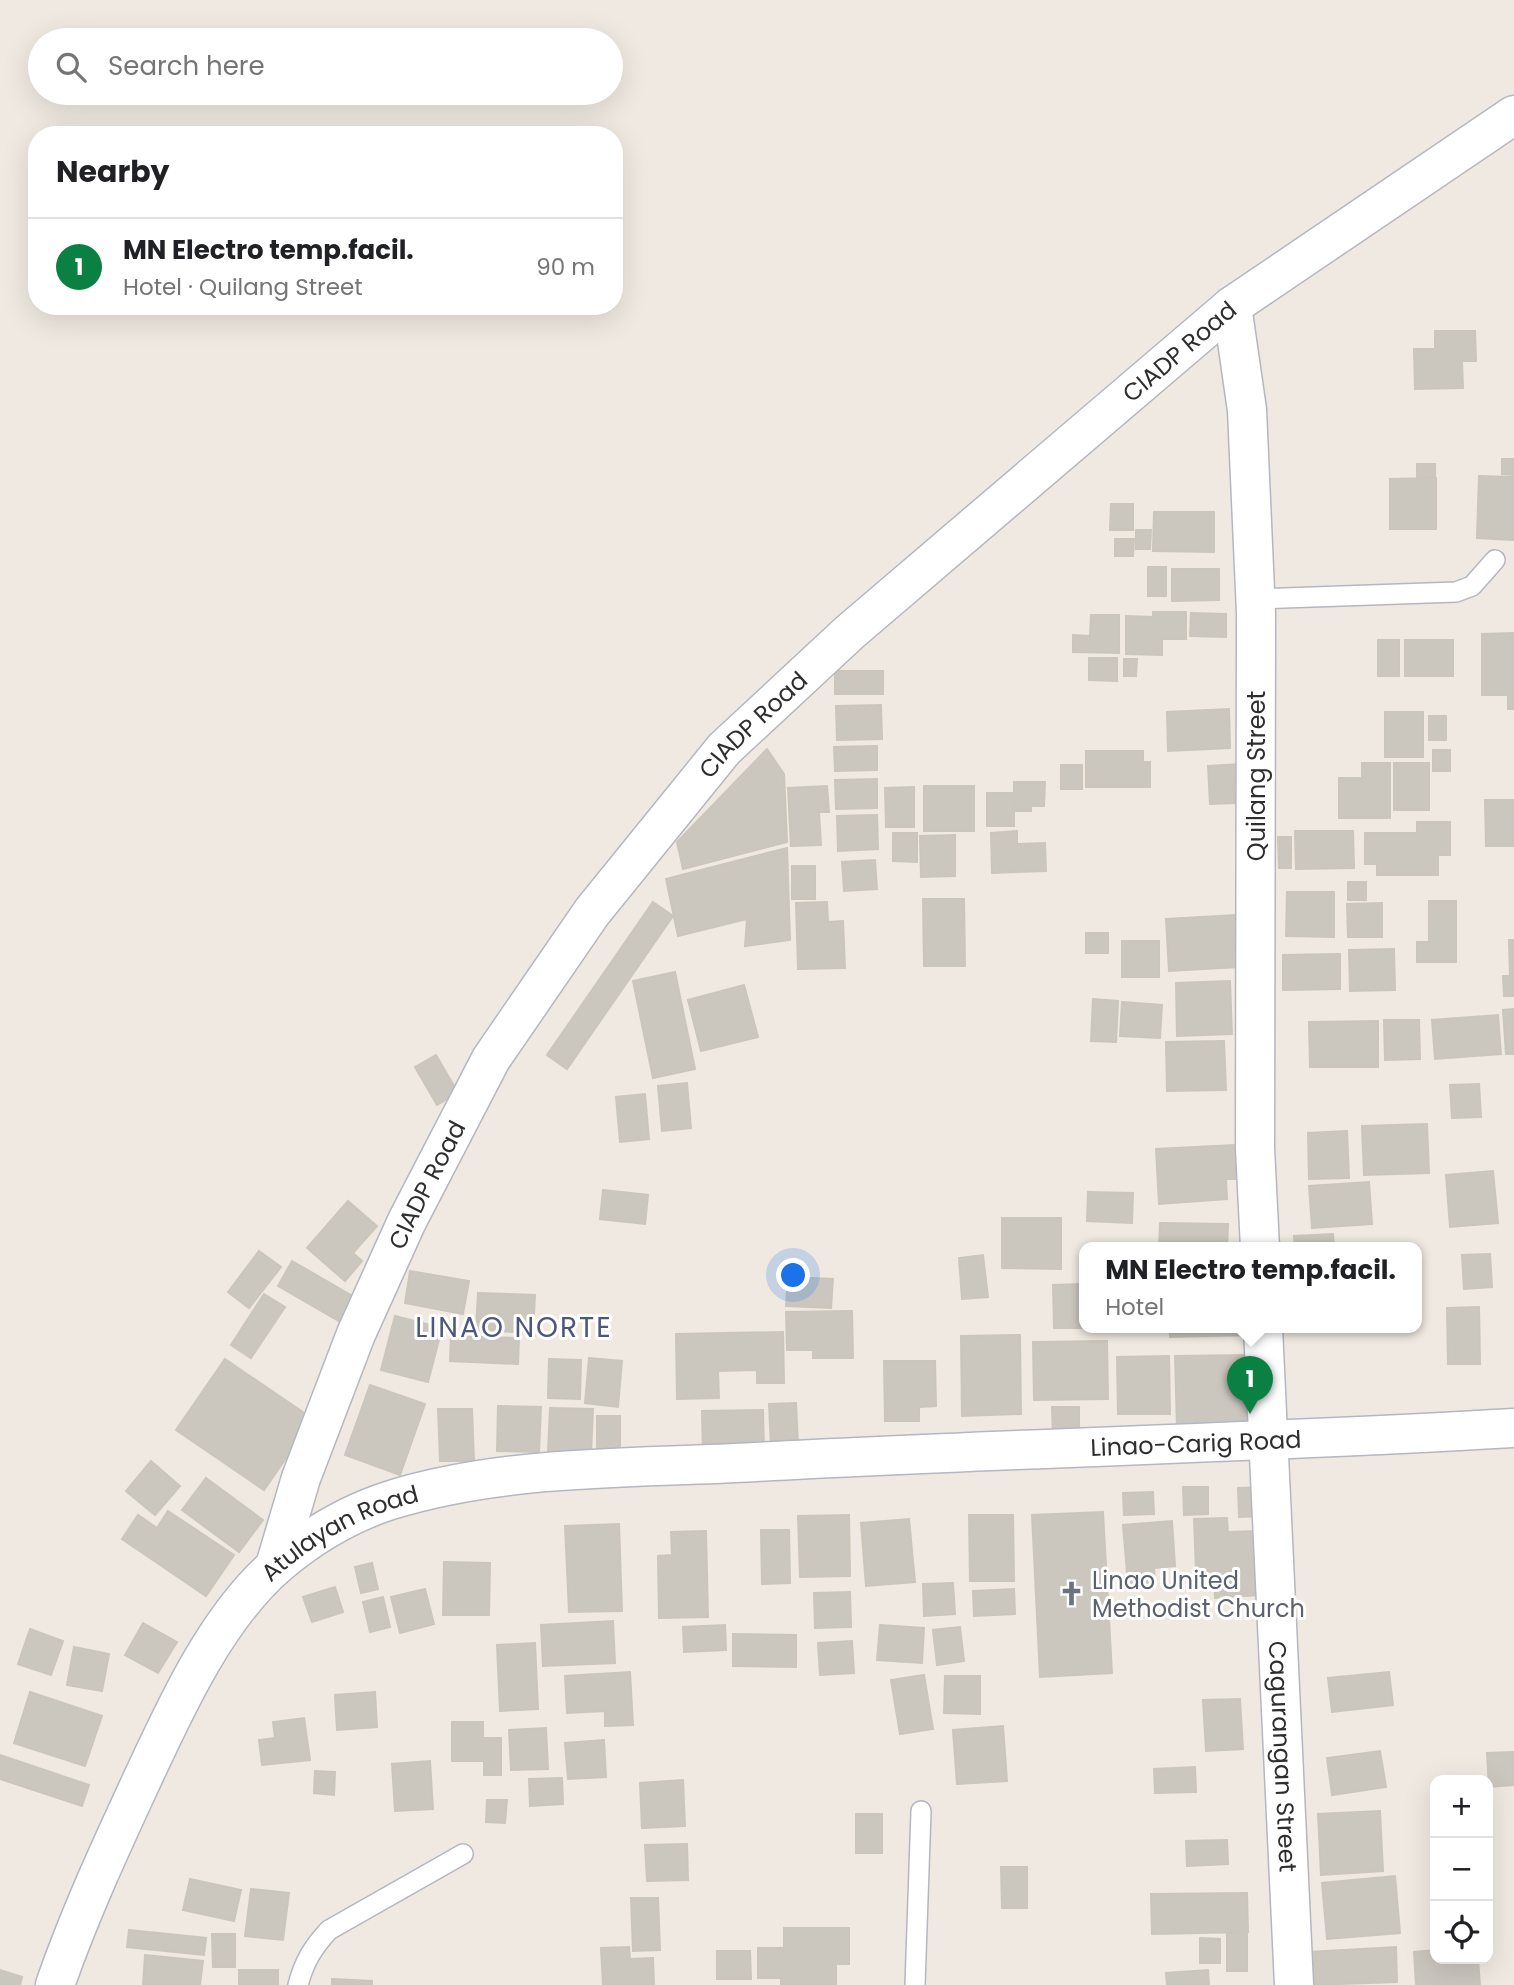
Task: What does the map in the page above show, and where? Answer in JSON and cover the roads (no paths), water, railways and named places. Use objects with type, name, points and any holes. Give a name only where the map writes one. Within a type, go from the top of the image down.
[{"type":"street","name":"CIADP Road","points":[[275,1566],[301,1478],[356,1334],[407,1220],[491,1059],[592,912],[724,749],[850,632],[1232,306],[1514,115]]},
{"type":"street","name":"Quilang Street","points":[[1232,306],[1247,410],[1255,599],[1255,1148],[1259,1242]]},
{"type":"street","points":[[1263,1333],[1268,1443]]},
{"type":"street","name":"Linao-Carig Road","points":[[877,1456],[1268,1443],[1514,1428]]},
{"type":"street","name":"Cagurangan Street","points":[[1268,1443],[1294,1985]]},
{"type":"street","name":"Atulayan Road","points":[[55,1985],[82,1909],[187,1683],[237,1610],[275,1566],[327,1527],[390,1500],[497,1476],[877,1456]]},
{"type":"lane","points":[[1255,599],[1456,592],[1472,586],[1495,560]]},
{"type":"lane","points":[[915,1985],[921,1811]]},
{"type":"lane","points":[[298,1985],[303,1966],[313,1947],[329,1930],[463,1854]]},
{"type":"place","name":"MN Electro temp.facil.","points":[[1250,1414]]},
{"type":"place","name":"Linao United Methodist Church","points":[[1072,1594]]},
{"type":"district","name":"LINAO NORTE","points":[[514,1327]]}]
